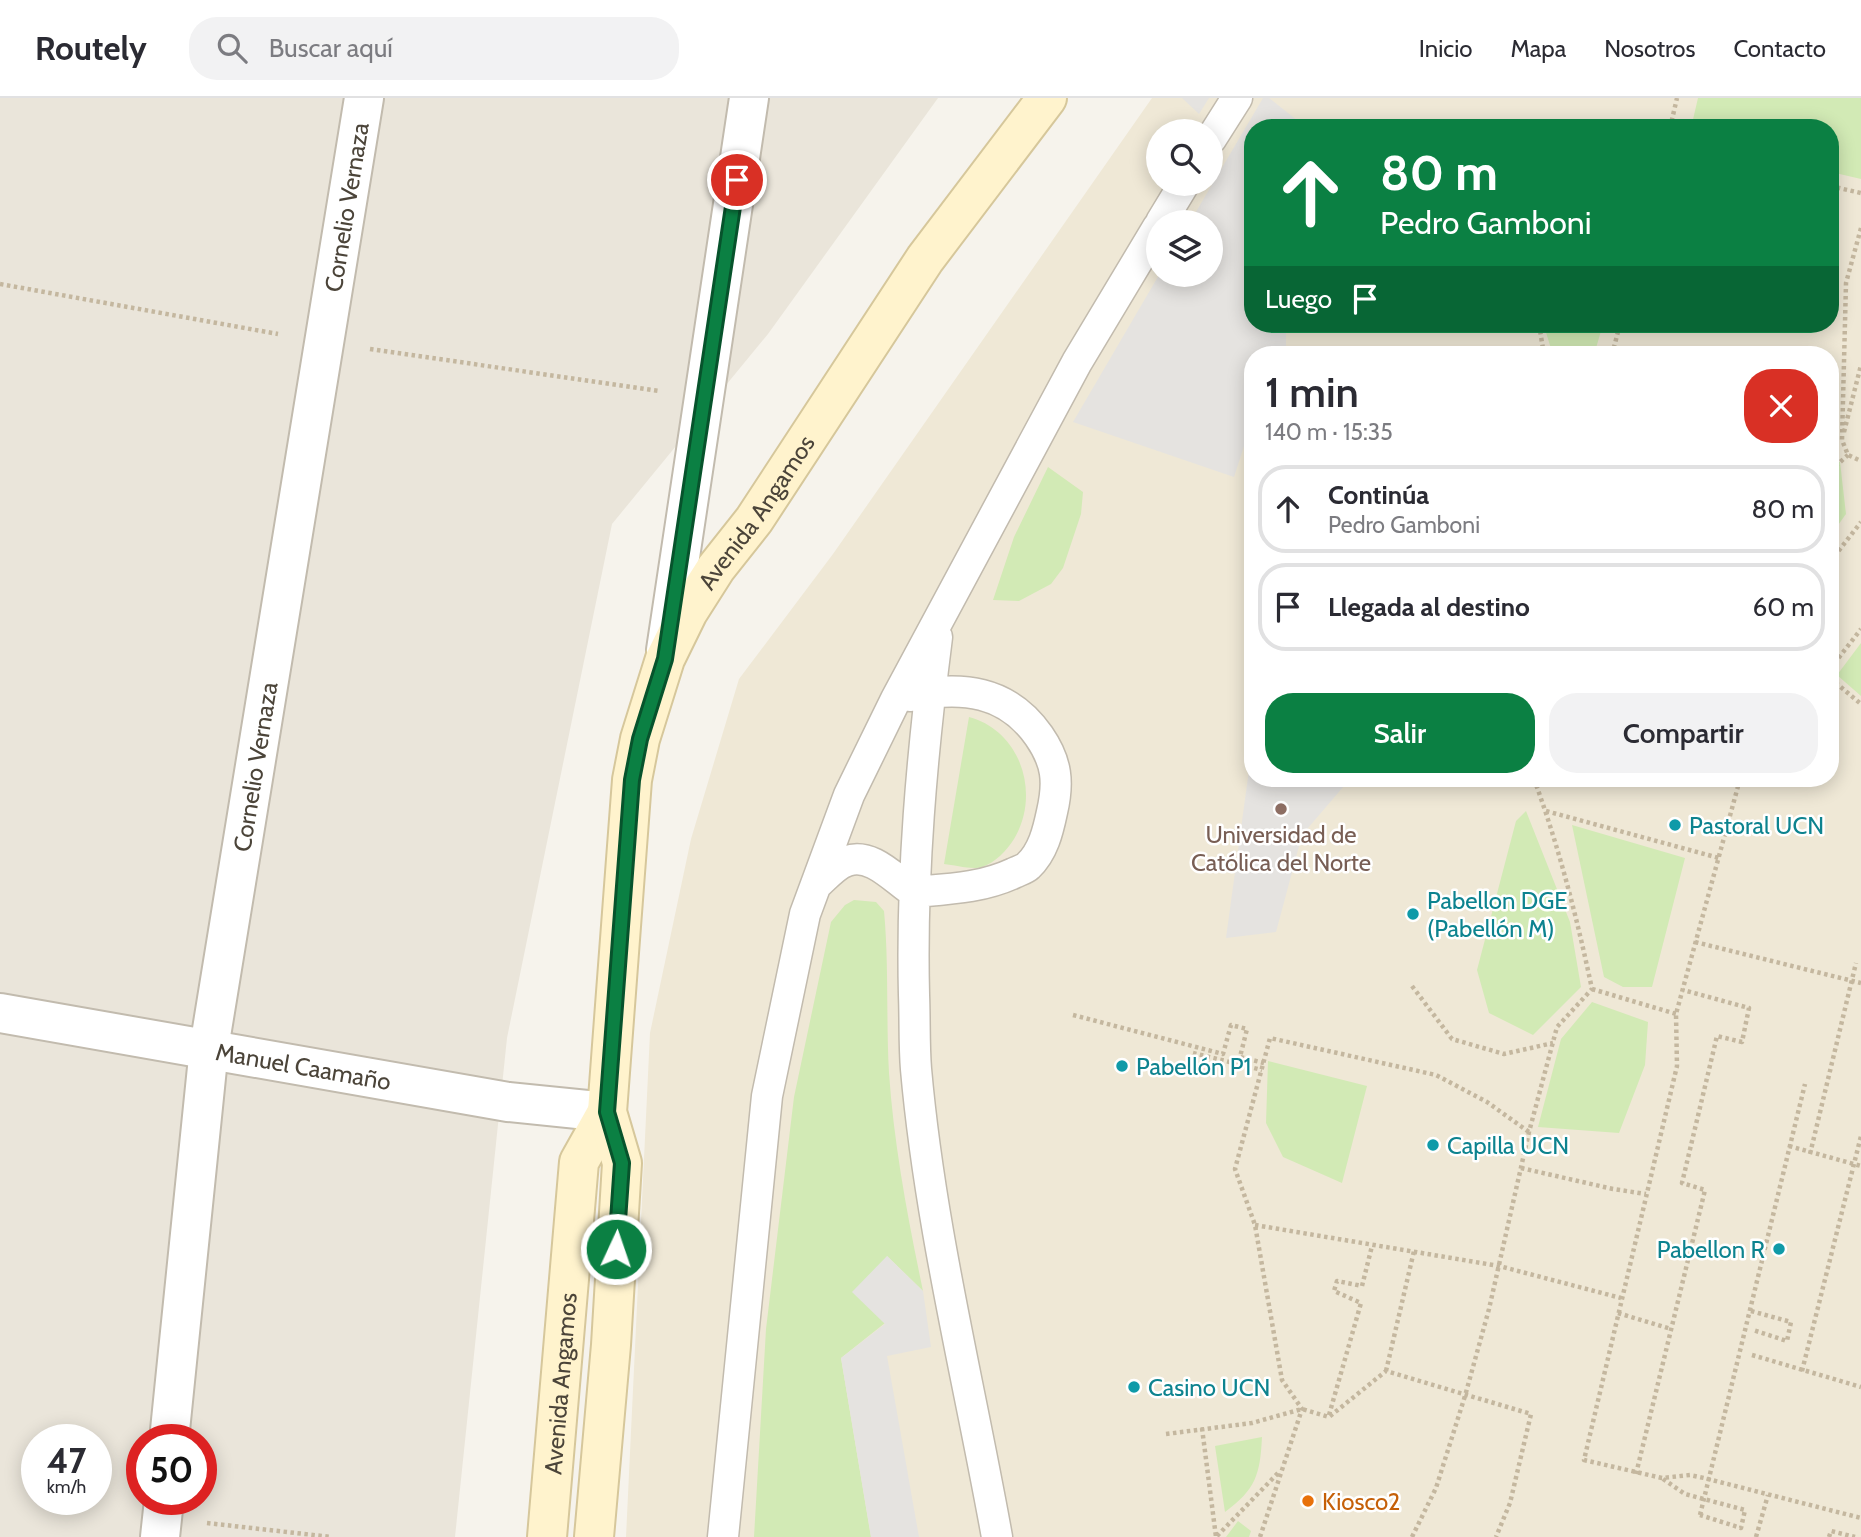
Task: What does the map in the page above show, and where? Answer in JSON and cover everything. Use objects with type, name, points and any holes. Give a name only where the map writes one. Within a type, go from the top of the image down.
[{"type":"main road","name":"Avenida Angamos","points":[[594,1537],[611,1345],[622,1163],[607,1112],[632,780],[642,729],[665,659],[688,612],[716,568],[754,520],[925,259],[1047,98]]},
{"type":"main road","name":"Avenida Angamos","points":[[547,1537],[579,1162],[607,1112]]},
{"type":"street","name":"Cornelio Vernaza","points":[[171,1424],[209,1048],[364,98]]},
{"type":"street","points":[[665,659],[749,98]]},
{"type":"street","name":"Manuel Caamaño","points":[[0,1013],[508,1102],[607,1112]]},
{"type":"lane","points":[[1223,120],[1237,98]]},
{"type":"lane","points":[[723,1537],[767,1096],[805,914],[849,795],[896,699],[1077,362],[1146,247]]},
{"type":"lane","points":[[939,619],[930,692],[914,892],[916,1066],[925,1156],[948,1292],[997,1537]]},
{"type":"lane","points":[[816,885],[846,861],[863,858],[881,867],[914,892],[993,883],[1028,866],[1046,839],[1057,788],[1051,753],[1027,719],[1004,702],[963,691],[930,692],[896,699]]},
{"type":"path","points":[[1672,119],[1677,98]]},
{"type":"path","points":[[1839,188],[1861,194]]},
{"type":"path","points":[[1861,228],[1846,283],[1842,440],[1848,455],[1861,461]]},
{"type":"path","points":[[1842,440],[1861,365]]},
{"type":"path","points":[[1839,463],[1848,455]]},
{"type":"path","points":[[1839,550],[1861,522]]},
{"type":"path","points":[[1839,657],[1861,629]]},
{"type":"path","points":[[1839,686],[1861,704]]},
{"type":"path","points":[[1537,787],[1579,927],[1592,989]]},
{"type":"path","points":[[1738,787],[1676,1014],[1677,1066],[1584,1460],[1662,1478],[1690,1475],[1861,1518]]},
{"type":"path","points":[[1546,811],[1719,858]]},
{"type":"path","points":[[1695,942],[1861,983]]},
{"type":"path","points":[[1810,1154],[1856,963]]},
{"type":"path","points":[[1412,986],[1452,1039],[1504,1055],[1553,1043]]},
{"type":"path","points":[[1592,989],[1676,1014]]},
{"type":"path","points":[[1412,1537],[1436,1488],[1465,1396],[1557,1027],[1592,989]]},
{"type":"path","points":[[1636,1474],[1704,1190],[1682,1183],[1717,1036],[1742,1042],[1749,1008],[1683,990]]},
{"type":"path","points":[[1073,1015],[1223,1054],[1231,1025],[1247,1029],[1240,1057],[1264,1063]]},
{"type":"path","points":[[1302,1409],[1282,1380],[1255,1225],[1236,1169],[1270,1038],[1436,1076],[1487,1102],[1529,1132]]},
{"type":"path","points":[[1193,1053],[1262,1070]]},
{"type":"path","points":[[1662,1478],[1685,1494],[1745,1510],[1741,1528],[1700,1516],[1751,1311],[1805,1084]]},
{"type":"path","points":[[1802,1371],[1861,1136]]},
{"type":"path","points":[[1789,1146],[1861,1166]]},
{"type":"path","points":[[1521,1168],[1646,1194]]},
{"type":"path","points":[[1255,1225],[1499,1266],[1621,1298]]},
{"type":"path","points":[[1329,1418],[1361,1303],[1334,1291],[1337,1281],[1363,1286],[1372,1246]]},
{"type":"path","points":[[1329,1418],[1386,1371],[1414,1251]]},
{"type":"path","points":[[1751,1311],[1791,1322],[1787,1341],[1753,1330]]},
{"type":"path","points":[[1618,1313],[1671,1329]]},
{"type":"path","points":[[1752,1355],[1861,1387]]},
{"type":"path","points":[[1386,1371],[1531,1414],[1510,1503],[1496,1537]]},
{"type":"path","points":[[1260,1537],[1302,1409]]},
{"type":"path","points":[[1166,1434],[1252,1423],[1302,1409],[1329,1418]]},
{"type":"path","points":[[1202,1428],[1216,1537]]},
{"type":"path","points":[[1216,1537],[1282,1469]]},
{"type":"path","points":[[1756,1537],[1768,1495]]},
{"type":"path","points":[[162,1518],[331,1537]]},
{"type":"path","points":[[1829,1537],[1831,1531],[1855,1537]]},
{"type":"shaded area","points":[[0,98],[938,98],[768,334],[612,524],[507,1038],[455,1537],[0,1537]]},
{"type":"shaded area","name":"Universidad de Católica del Norte","points":[[1152,98],[1861,98],[1861,1537],[626,1537],[650,1033],[691,839],[739,679],[833,554]]},
{"type":"shaded area","points":[[1182,98],[1209,98],[1199,114]]},
{"type":"shaded area","points":[[1263,98],[1269,98],[1296,119],[1251,119]]},
{"type":"shaded area","points":[[1244,130],[1244,333],[1286,333],[1286,346],[1244,346],[1244,446],[1234,477],[1073,422],[1152,287],[1223,287],[1223,210],[1197,210],[1205,196],[1223,196],[1223,166]]},
{"type":"shaded area","points":[[1247,787],[1343,787],[1302,835],[1276,932],[1226,938]]},
{"type":"shaded area","points":[[887,1256],[923,1291],[931,1347],[887,1356],[919,1537],[871,1537],[841,1358],[885,1324],[852,1292]]},
{"type":"green space","points":[[1698,98],[1861,98],[1861,179],[1839,174],[1839,119],[1693,119]]},
{"type":"green space","points":[[1546,333],[1600,333],[1597,346],[1550,346]]},
{"type":"green space","points":[[1839,462],[1840,462],[1846,514],[1839,524]]},
{"type":"green space","points":[[1048,467],[1083,492],[1081,514],[1063,568],[1051,584],[1019,601],[993,600],[1014,537]]},
{"type":"green space","points":[[1861,643],[1861,696],[1839,677],[1839,672]]},
{"type":"green space","points":[[969,717],[987,724],[1002,736],[1021,766],[1025,784],[1026,803],[1014,839],[996,859],[978,868],[944,864]]},
{"type":"green space","points":[[1526,811],[1570,922],[1581,987],[1533,1035],[1489,1013],[1477,970],[1516,821]]},
{"type":"green space","points":[[1572,825],[1685,858],[1652,987],[1623,987],[1604,977]]},
{"type":"green space","points":[[854,900],[876,902],[884,911],[891,1100],[902,1182],[923,1291],[887,1256],[885,1323],[841,1358],[871,1537],[754,1537],[766,1329],[794,1097],[831,922],[845,905]]},
{"type":"green space","points":[[1592,1002],[1648,1022],[1645,1065],[1619,1133],[1538,1127],[1561,1039]]},
{"type":"green space","points":[[1268,1061],[1367,1086],[1342,1183],[1283,1157],[1266,1123]]},
{"type":"green space","points":[[1262,1437],[1260,1462],[1254,1480],[1244,1496],[1225,1512],[1215,1446]]},
{"type":"green space","points":[[1238,1521],[1251,1531],[1249,1537],[1226,1537]]},
{"type":"place","name":"Universidad de Católica del Norte","points":[[1281,809]]},
{"type":"place","name":"Pastoral UCN","points":[[1675,825]]},
{"type":"place","name":"Pabellon DGE (Pabellón M)","points":[[1413,914]]},
{"type":"place","name":"Pabellón P1","points":[[1122,1066]]},
{"type":"place","name":"Capilla UCN","points":[[1433,1145]]},
{"type":"place","name":"Pabellon R","points":[[1779,1249]]},
{"type":"place","name":"Casino UCN","points":[[1134,1387]]},
{"type":"place","name":"Kiosco2","points":[[1308,1501]]},
{"type":"route","points":[[616,1249],[622,1163],[607,1112],[632,780],[651,698],[665,659],[737,180]]}]
